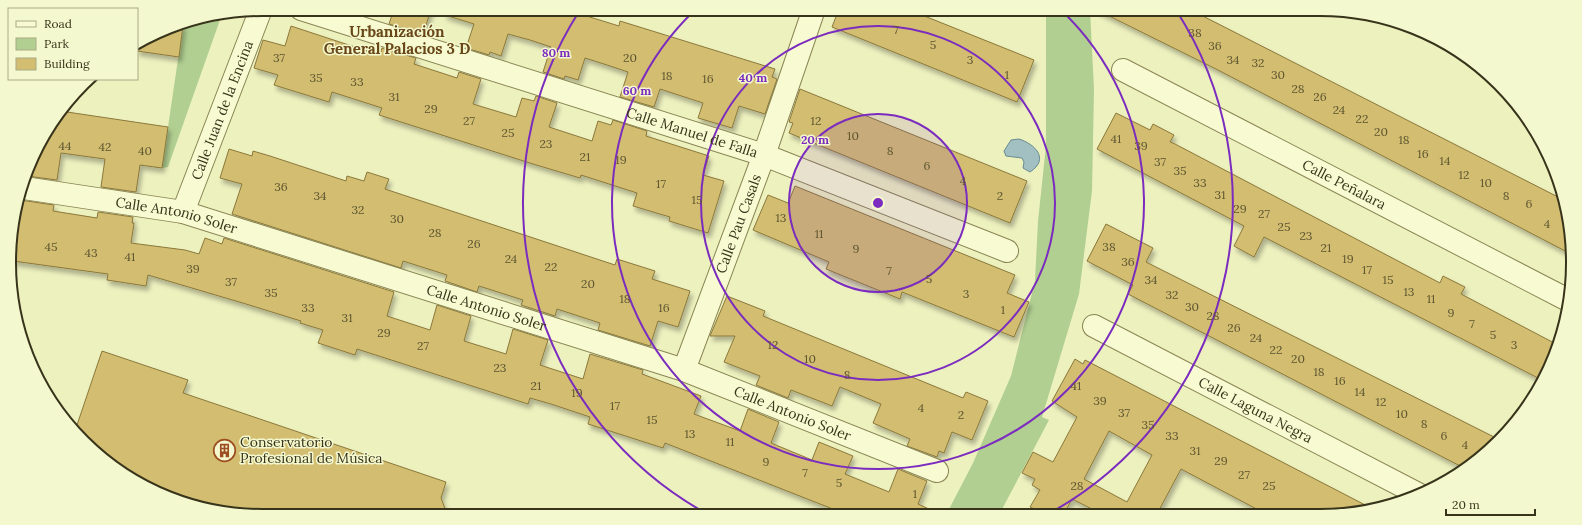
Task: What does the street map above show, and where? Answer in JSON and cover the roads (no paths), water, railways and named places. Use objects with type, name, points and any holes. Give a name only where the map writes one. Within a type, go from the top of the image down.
[{"type":"street","name":"Calle Juan de la Encina","points":[[183,212],[258,16]]},
{"type":"street","name":"Calle Manuel de Falla","points":[[323,16],[764,155],[1008,251]]},
{"type":"street","name":"Calle Pau Casals","points":[[684,370],[764,155],[812,16]]},
{"type":"street","name":"Calle Peñalara","points":[[1123,70],[1563,298]]},
{"type":"street","name":"Calle Antonio Soler","points":[[27,188],[183,212],[684,370],[937,472]]},
{"type":"street","name":"Calle Laguna Negra","points":[[1094,326],[1412,491]]},
{"type":"water","points":[[1019,139],[1035,148],[1040,157],[1036,167],[1030,172],[1023,168],[1024,162],[1022,158],[1006,156],[1004,151],[1011,140]]},
{"type":"place","name":"Conservatorio Profesional de Música","points":[[225,450]]},
{"type":"district","name":"Urbanización General Palacios 3 D","points":[[397,40]]}]
